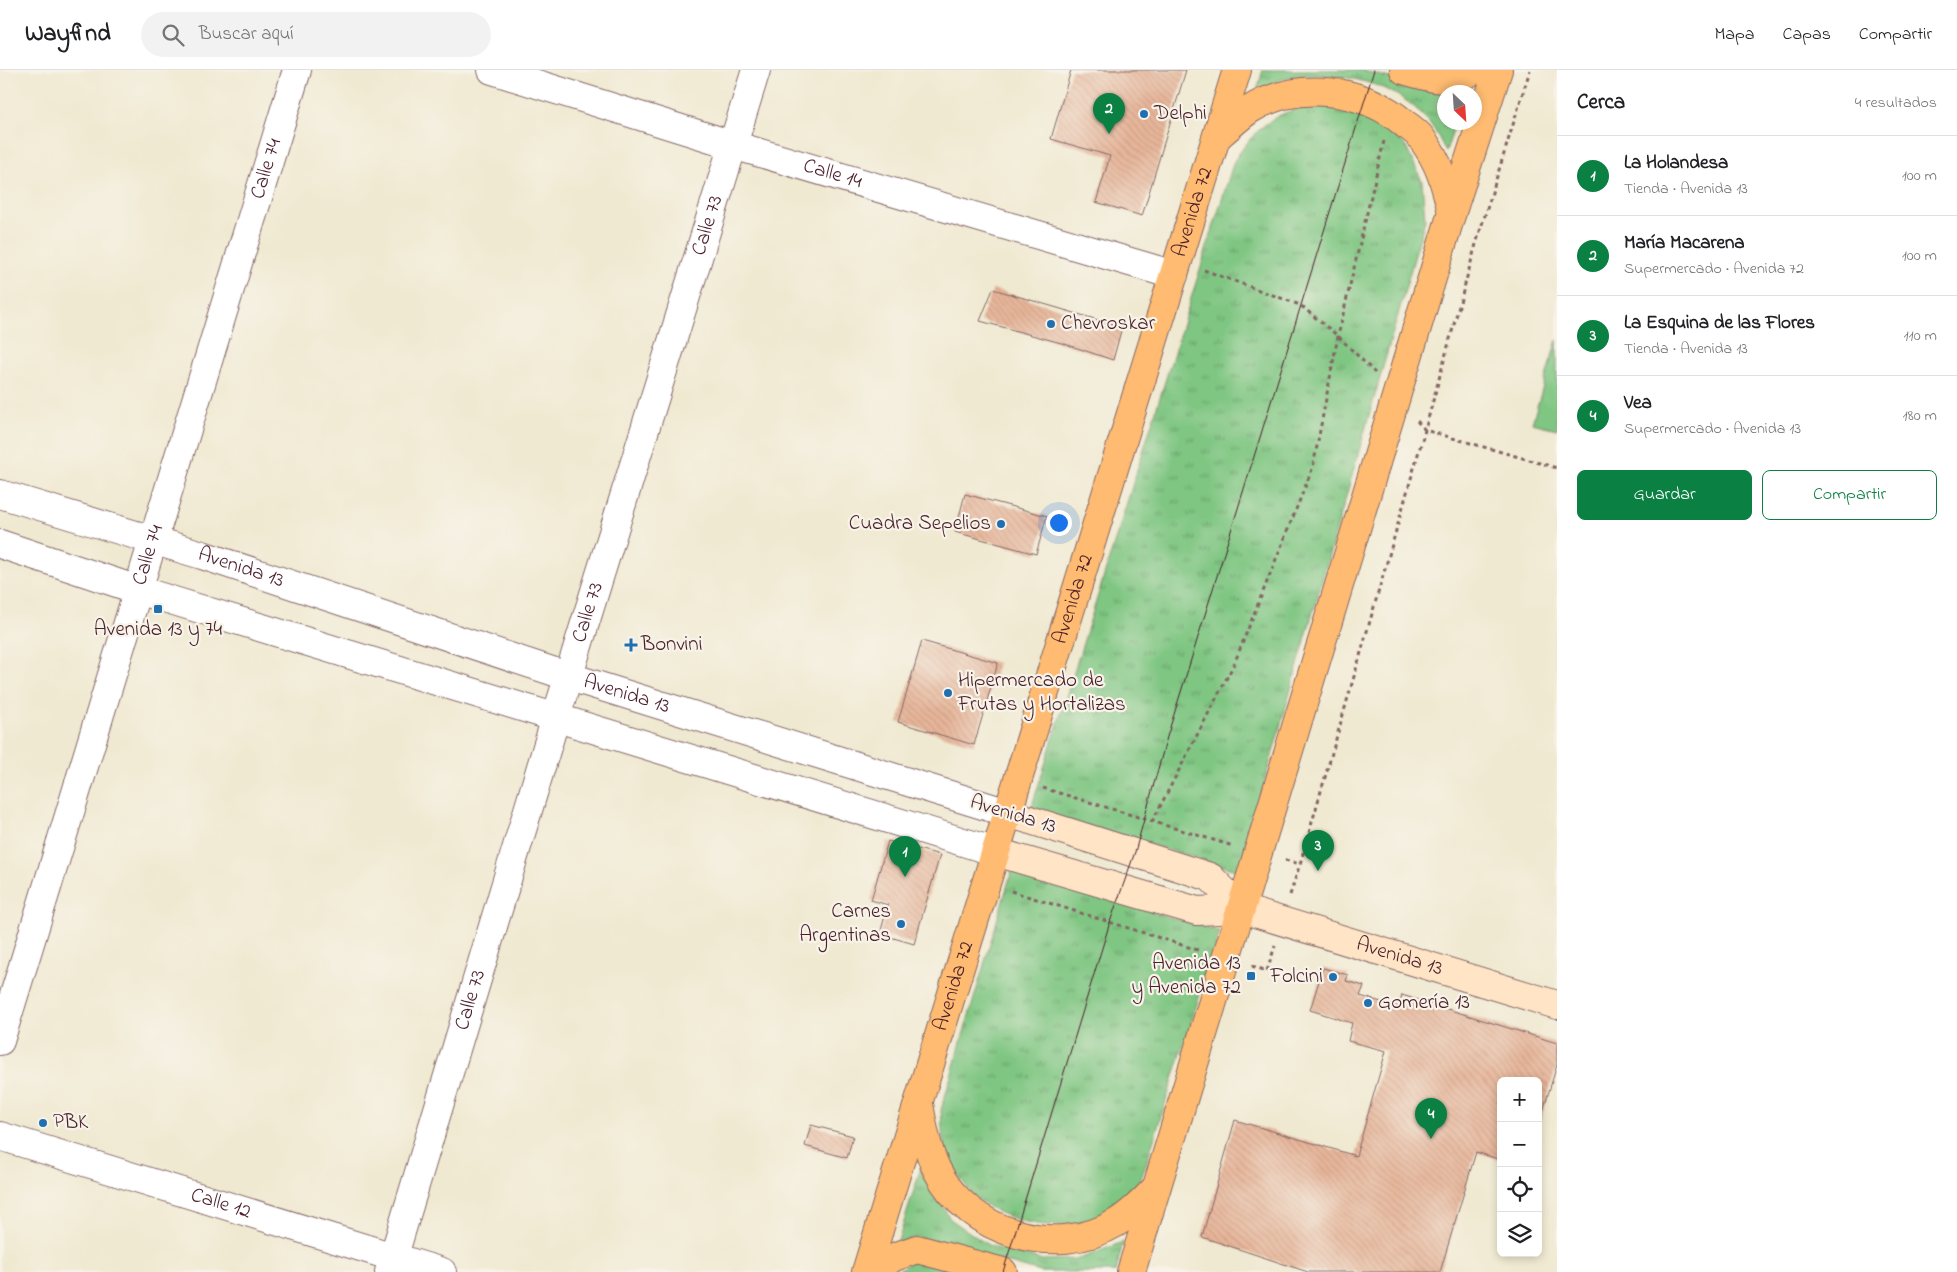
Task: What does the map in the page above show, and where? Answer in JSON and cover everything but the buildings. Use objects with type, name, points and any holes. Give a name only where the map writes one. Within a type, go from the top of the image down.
[{"type":"highway","name":"Avenida 72","points":[[866,1272],[1237,70]]},
{"type":"highway","points":[[1404,70],[1439,80],[1467,75],[1475,70]]},
{"type":"highway","points":[[1131,1272],[1452,212],[1498,70]]},
{"type":"highway","points":[[1216,137],[1250,110],[1286,95],[1326,91],[1364,98],[1391,111],[1421,138],[1442,172],[1452,212]]},
{"type":"highway","points":[[918,1103],[926,1140],[938,1171],[958,1199],[984,1221],[1015,1234],[1031,1238],[1059,1240],[1087,1235],[1114,1224],[1138,1207],[1158,1185]]},
{"type":"highway","points":[[872,1272],[894,1257],[917,1249],[1004,1272]]},
{"type":"main road","name":"Avenida 13","points":[[1008,813],[1210,877],[1242,909]]},
{"type":"main road","name":"Avenida 13","points":[[996,852],[1197,911],[1242,909],[1557,1005]]},
{"type":"street","name":"Calle 74","points":[[0,1041],[297,70]]},
{"type":"street","name":"Calle 14","points":[[492,70],[733,144],[1176,267]]},
{"type":"street","name":"Calle 73","points":[[391,1265],[556,717],[570,677],[756,70]]},
{"type":"street","name":"Avenida 13","points":[[0,494],[153,540],[570,677],[1008,813]]},
{"type":"street","name":"Avenida 13","points":[[0,544],[138,590],[996,852]]},
{"type":"street","name":"Calle 12","points":[[0,1136],[391,1265],[442,1272]]},
{"type":"path","points":[[1152,822],[1234,664],[1313,467],[1338,336],[1391,111]]},
{"type":"path","points":[[1176,267],[1300,305],[1338,336],[1377,375],[1425,430],[1557,468]]},
{"type":"green space","points":[[1263,70],[1361,70],[1437,91],[1437,130],[1453,130],[1446,152],[1432,125],[1416,108],[1384,88],[1346,78],[1327,75],[1289,77],[1257,90]]},
{"type":"green space","points":[[1338,105],[1375,117],[1405,145],[1422,181],[1425,220],[1239,871],[1031,809],[1234,161],[1255,133],[1277,116],[1304,108]]},
{"type":"green space","points":[[1557,340],[1557,429],[1532,423]]},
{"type":"green space","points":[[1012,870],[1220,932],[1142,1176],[1126,1198],[1110,1210],[1092,1219],[1073,1224],[1033,1223],[1013,1218],[995,1210],[978,1199],[958,1175],[945,1148],[943,1139],[941,1110]]},
{"type":"green space","points":[[921,1168],[950,1219],[988,1245],[1040,1260],[1079,1259],[1123,1242],[1116,1272],[1041,1272],[916,1237],[897,1244]]},
{"type":"green space","points":[[915,1260],[958,1272],[895,1272]]},
{"type":"tram line","points":[[1003,1272],[1110,922],[1135,852],[1167,737],[1374,70]]},
{"type":"place","name":"Delphi","points":[[1144,114]]},
{"type":"place","name":"María Macarena","points":[[1109,134]]},
{"type":"place","name":"Chevroskar","points":[[1051,324]]},
{"type":"place","name":"Cuadra Sepelios","points":[[1001,524]]},
{"type":"place","name":"Avenida 13 y 74","points":[[158,609]]},
{"type":"place","name":"Bonvini","points":[[631,645]]},
{"type":"place","name":"Hipermercado de Frutas y Hortalizas","points":[[948,693]]},
{"type":"place","name":"La Esquina de las Flores","points":[[1318,871]]},
{"type":"place","name":"La Holandesa","points":[[905,877]]},
{"type":"place","name":"Carnes Argentinas","points":[[901,924]]},
{"type":"place","name":"Avenida 13 y Avenida 72","points":[[1251,976]]},
{"type":"place","name":"Folcini","points":[[1333,977]]},
{"type":"place","name":"Gomería 13","points":[[1368,1003]]},
{"type":"place","name":"PBK","points":[[43,1123]]},
{"type":"place","name":"Vea","points":[[1431,1139]]}]
